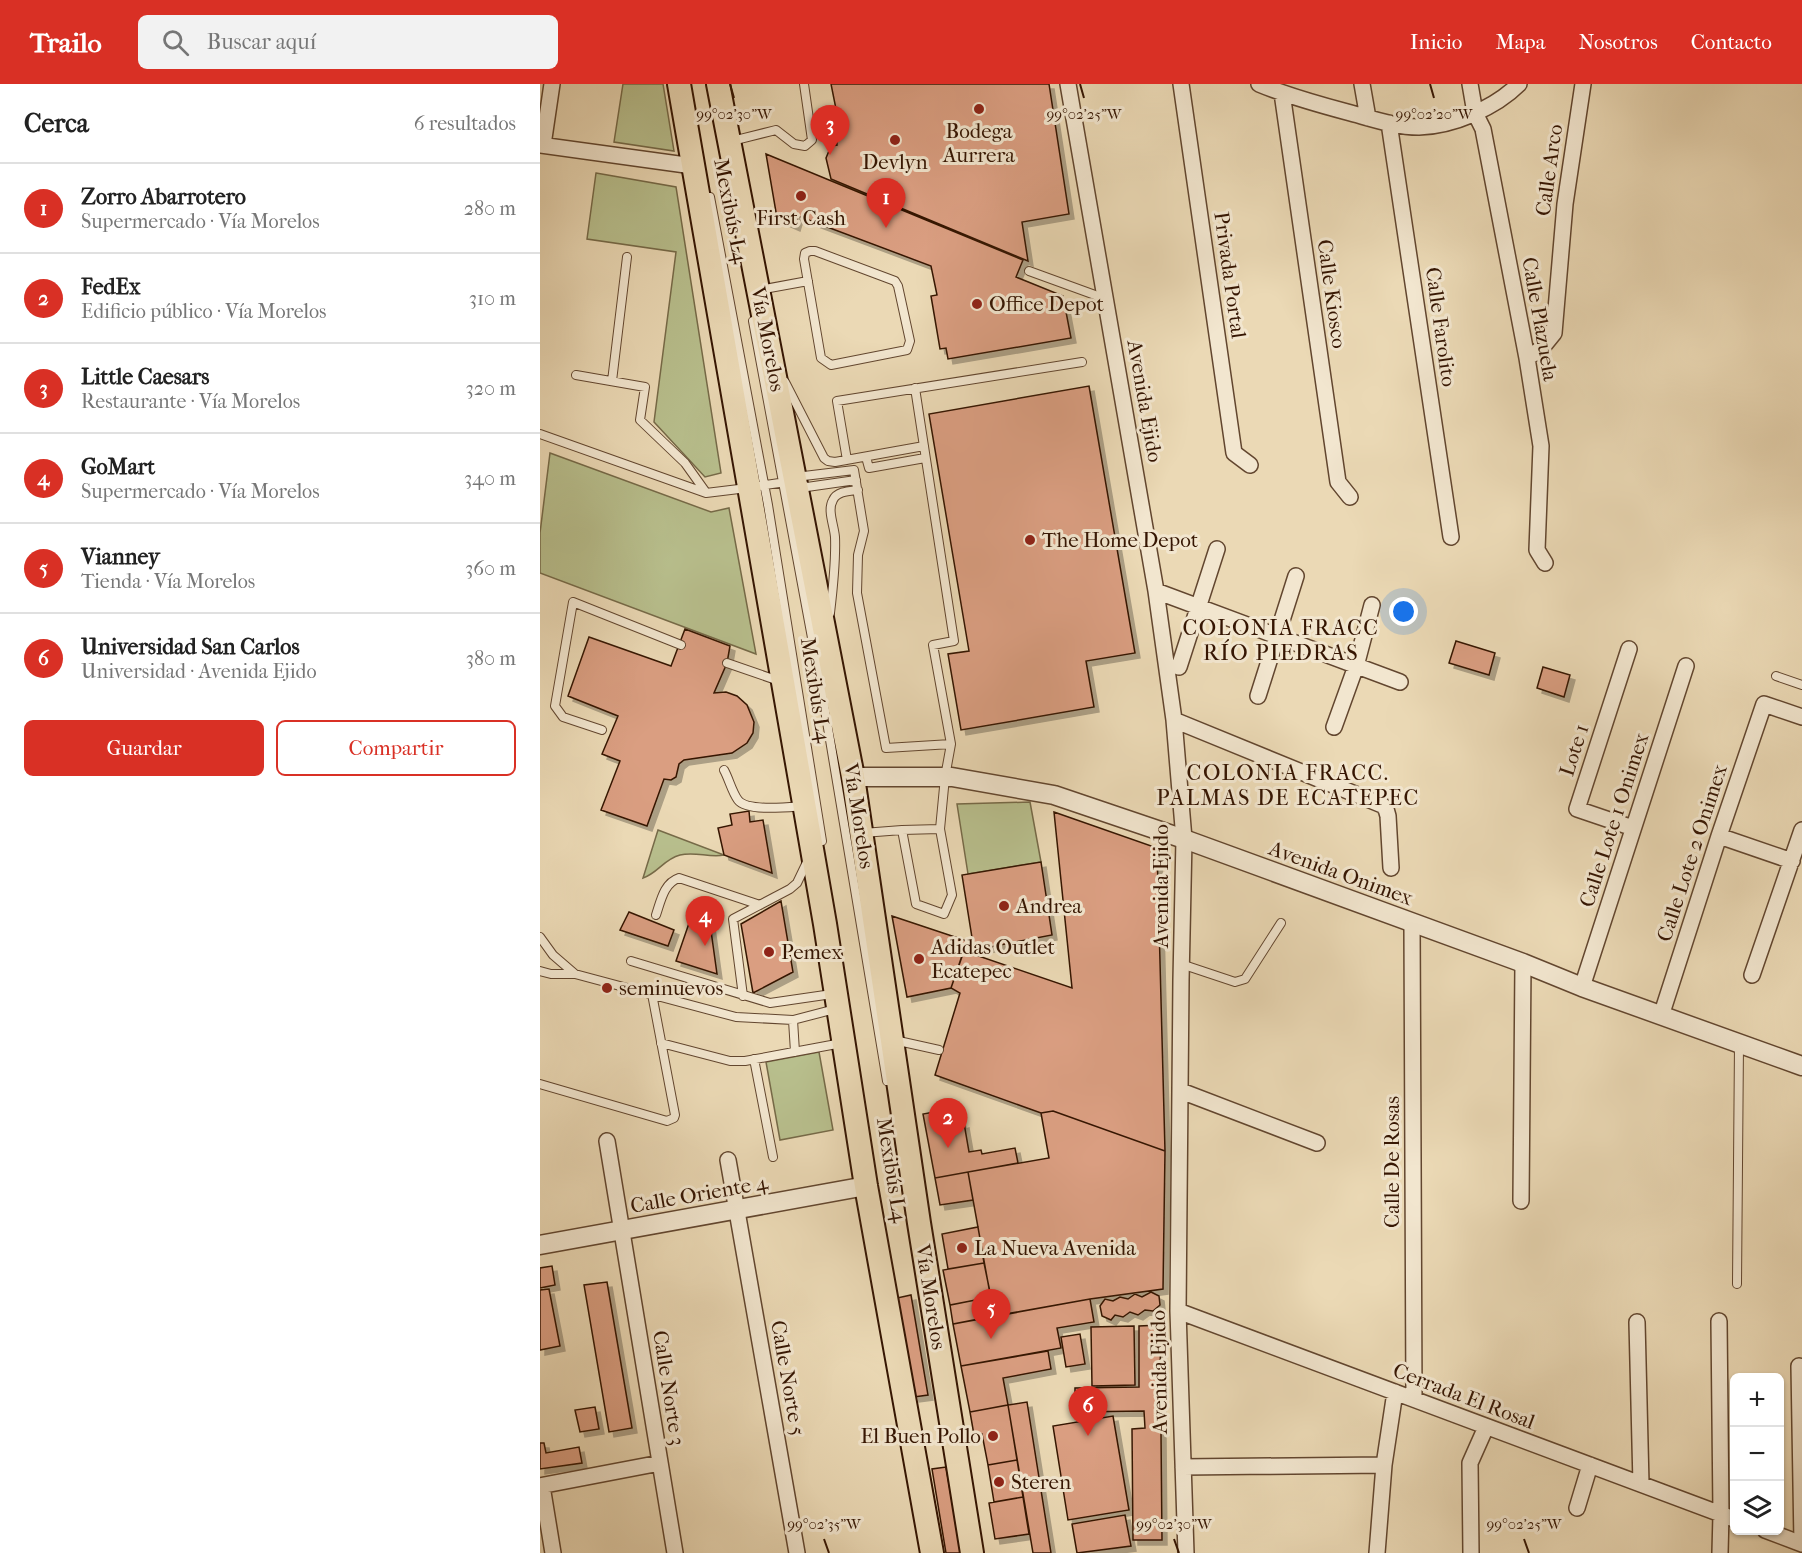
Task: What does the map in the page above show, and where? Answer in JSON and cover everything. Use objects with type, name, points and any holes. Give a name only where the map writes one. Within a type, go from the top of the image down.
[{"type":"main road","name":"Vía Morelos","points":[[679,84],[756,487],[783,683],[804,806],[818,850],[837,1001],[866,1186],[932,1553]]},
{"type":"main road","name":"Vía Morelos","points":[[718,84],[771,354],[789,481],[827,644],[853,777],[921,1234],[972,1553]]},
{"type":"street","points":[[552,84],[542,145],[693,166]]},
{"type":"street","name":"Avenida Ejido","points":[[1068,84],[1156,591],[1174,720],[1184,840],[1178,1311],[1185,1553]]},
{"type":"street","name":"Privada Portal","points":[[1182,84],[1234,453],[1250,465]]},
{"type":"street","points":[[1260,84],[1281,93],[1368,118],[1420,127],[1448,122],[1475,113],[1511,92],[1519,84]]},
{"type":"street","points":[[1362,84],[1368,118]]},
{"type":"street","name":"Calle Plazuela","points":[[1470,84],[1475,113],[1483,129],[1527,358],[1540,446],[1537,550],[1545,563]]},
{"type":"street","name":"Calle Arco","points":[[1527,358],[1541,350],[1554,333],[1565,204],[1583,84]]},
{"type":"street","name":"Calle Kiosco","points":[[1281,93],[1338,482],[1350,497]]},
{"type":"street","name":"Calle Farolito","points":[[1389,123],[1451,537]]},
{"type":"street","points":[[1179,667],[1217,549]]},
{"type":"street","points":[[1257,696],[1296,576]]},
{"type":"street","points":[[1156,591],[1400,682]]},
{"type":"street","points":[[1334,727],[1356,666],[1372,605]]},
{"type":"street","name":"Lote 1","points":[[1629,649],[1577,808],[1633,828]]},
{"type":"street","name":"Calle Lote 1 Onimex","points":[[1582,987],[1686,666]]},
{"type":"street","name":"Calle Lote 2 Onimex","points":[[1661,1016],[1764,704],[1802,717]]},
{"type":"street","points":[[1174,720],[1382,805],[1388,816],[1391,868]]},
{"type":"street","name":"Avenida Onimex","points":[[853,777],[945,777],[1054,795],[1184,840],[1523,963],[1661,1016],[1802,1065]]},
{"type":"street","points":[[1752,975],[1802,830]]},
{"type":"street","points":[[1719,836],[1792,861]]},
{"type":"street","name":"Calle De Rosas","points":[[1412,924],[1414,1400]]},
{"type":"street","points":[[1521,1201],[1523,963]]},
{"type":"street","points":[[1181,1091],[1317,1143]]},
{"type":"street","name":"Calle Norte 3","points":[[607,1141],[675,1553]]},
{"type":"street","name":"Calle Norte 5","points":[[728,1160],[797,1553]]},
{"type":"street","name":"Calle Oriente 4","points":[[540,1245],[866,1186]]},
{"type":"street","name":"Cerrada El Rosal","points":[[1178,1311],[1728,1517]]},
{"type":"street","points":[[1719,1321],[1728,1517],[1720,1553]]},
{"type":"street","points":[[1637,1322],[1641,1484]]},
{"type":"street","points":[[1778,1535],[1802,1544],[1799,1366]]},
{"type":"street","points":[[1377,1553],[1384,1465],[1395,1392]]},
{"type":"street","points":[[1471,1553],[1470,1463],[1486,1427]]},
{"type":"street","points":[[553,1553],[541,1486],[660,1463]]},
{"type":"street","points":[[1183,1467],[1384,1465]]},
{"type":"street","points":[[1577,1508],[1590,1465]]},
{"type":"lane","points":[[687,84],[696,129]]},
{"type":"lane","name":"Mexibús L4","points":[[712,84],[740,246]]},
{"type":"lane","points":[[729,142],[776,130],[794,144],[805,146],[812,140],[812,132],[804,84]]},
{"type":"lane","name":"Mexibús L4","points":[[707,185],[818,850]]},
{"type":"lane","points":[[815,251],[895,281],[910,341],[907,350],[831,364],[825,362],[821,357],[808,281],[805,253],[815,251]]},
{"type":"lane","points":[[612,381],[627,257]]},
{"type":"lane","points":[[1029,271],[1106,299]]},
{"type":"lane","points":[[758,290],[808,281]]},
{"type":"lane","name":"Mexibús L4","points":[[752,313],[789,481],[888,1087]]},
{"type":"lane","points":[[771,354],[824,458],[828,461],[835,462],[924,446]]},
{"type":"lane","points":[[847,460],[837,401],[1082,362]]},
{"type":"lane","points":[[576,375],[645,387],[640,420],[685,463],[706,493]]},
{"type":"lane","points":[[902,830],[916,904],[944,914],[952,896],[940,829],[951,744],[933,645],[954,641],[915,388]]},
{"type":"lane","points":[[540,434],[706,493],[756,487],[804,476],[855,470],[864,531],[858,555],[858,593],[886,748],[951,744]]},
{"type":"lane","points":[[866,457],[869,468],[925,458]]},
{"type":"lane","points":[[827,644],[834,548],[831,501],[843,492],[858,490]]},
{"type":"lane","points":[[602,730],[563,717],[555,706],[573,602],[681,645]]},
{"type":"lane","points":[[727,663],[783,683]]},
{"type":"lane","points":[[1776,676],[1802,685]]},
{"type":"lane","points":[[724,770],[739,801],[746,806],[776,808],[804,806]]},
{"type":"lane","points":[[862,833],[940,829]]},
{"type":"lane","points":[[743,996],[732,919],[790,889],[797,883],[818,850]]},
{"type":"lane","points":[[656,915],[666,887],[671,880],[679,878],[760,905]]},
{"type":"lane","points":[[1181,964],[1235,982],[1245,979],[1281,923]]},
{"type":"lane","points":[[540,937],[553,955],[575,974]]},
{"type":"lane","points":[[631,961],[770,1004],[837,1001]]},
{"type":"lane","points":[[540,971],[551,974],[575,974],[736,1017],[793,1020],[837,1001]]},
{"type":"lane","points":[[540,1084],[669,1121],[675,1115],[652,994]]},
{"type":"lane","points":[[793,1020],[795,1052]]},
{"type":"lane","points":[[892,1039],[939,1050]]},
{"type":"lane","points":[[661,1042],[730,1060],[754,1059],[843,1043]]},
{"type":"lane","points":[[1737,1284],[1739,1044]]},
{"type":"lane","points":[[754,1059],[773,1157]]},
{"type":"lane","name":"Mexibús L4","points":[[904,1180],[964,1553]]},
{"type":"lane","points":[[901,1332],[939,1553]]},
{"type":"green space","points":[[623,84],[663,84],[674,151],[614,142]]},
{"type":"green space","points":[[596,173],[676,187],[721,473],[705,477],[654,422],[676,252],[587,239]]},
{"type":"green space","points":[[550,453],[711,512],[729,508],[756,654],[540,573],[540,533]]},
{"type":"green space","points":[[1030,802],[1041,862],[968,874],[957,804]]},
{"type":"green space","points":[[658,830],[724,855],[680,855],[643,878]]},
{"type":"green space","points":[[819,1052],[833,1130],[780,1140],[766,1062]]},
{"type":"building","points":[[831,84],[1049,84],[1069,214],[1022,222],[1028,261],[831,179],[826,158],[831,146],[837,145],[836,130],[840,129]]},
{"type":"building","points":[[766,154],[1023,260],[1016,277],[1063,296],[1071,338],[948,359],[946,348],[940,349],[931,296],[937,295],[931,266],[798,216],[795,226],[777,218]]},
{"type":"building","points":[[1089,386],[1135,653],[1086,661],[1094,707],[961,730],[948,654],[969,651],[929,414]]},
{"type":"building","points":[[685,629],[730,646],[727,663],[714,693],[726,692],[737,696],[747,705],[754,722],[753,733],[747,743],[732,753],[684,760],[679,764],[676,777],[671,780],[664,779],[647,826],[601,810],[620,761],[602,754],[618,716],[568,696],[589,637],[671,666]]},
{"type":"building","points":[[1456,641],[1495,653],[1489,675],[1449,663]]},
{"type":"building","points":[[1543,667],[1570,675],[1564,697],[1537,688]]},
{"type":"building","points":[[749,811],[750,822],[763,820],[772,873],[724,855],[718,828],[732,825],[730,814]]},
{"type":"building","points":[[1054,812],[1157,848],[1165,1151],[1053,1111],[1041,1113],[935,1075],[960,993],[951,988],[964,951],[1072,988]]},
{"type":"building","points":[[1041,862],[1052,935],[974,950],[962,875]]},
{"type":"building","points":[[701,898],[707,902],[717,974],[676,961],[697,900]]},
{"type":"building","points":[[781,901],[793,972],[753,993],[741,924]]},
{"type":"building","points":[[629,912],[674,930],[668,946],[620,930]]},
{"type":"building","points":[[892,916],[967,941],[951,988],[907,997]]},
{"type":"building","points":[[950,1109],[951,1114],[959,1113],[961,1124],[964,1123],[969,1152],[981,1150],[982,1154],[1015,1148],[1018,1163],[935,1178],[923,1114]]},
{"type":"building","points":[[1053,1111],[1165,1151],[1163,1289],[994,1316],[968,1172],[1049,1158],[1041,1113]]},
{"type":"building","points":[[968,1172],[973,1200],[940,1205],[935,1178]]},
{"type":"building","points":[[978,1227],[984,1263],[948,1269],[942,1234]]},
{"type":"building","points":[[984,1263],[991,1297],[950,1305],[943,1270]]},
{"type":"building","points":[[552,1266],[555,1285],[540,1288],[540,1268]]},
{"type":"building","points":[[607,1282],[632,1428],[609,1432],[584,1285]]},
{"type":"building","points":[[549,1289],[560,1346],[540,1350],[540,1290]]},
{"type":"building","points":[[1151,1292],[1159,1296],[1160,1305],[1153,1311],[1145,1310],[1138,1315],[1130,1312],[1123,1317],[1115,1315],[1111,1320],[1102,1316],[1100,1306],[1105,1299],[1113,1301],[1120,1297],[1128,1299],[1135,1294],[1142,1297]]},
{"type":"building","points":[[911,1295],[928,1395],[914,1397],[897,1298]]},
{"type":"building","points":[[991,1297],[994,1316],[953,1324],[950,1305]]},
{"type":"building","points":[[1090,1299],[1094,1322],[1057,1328],[1061,1348],[961,1366],[953,1324]]},
{"type":"building","points":[[1160,1325],[1162,1540],[1133,1540],[1132,1429],[1145,1428],[1144,1411],[1075,1412],[1075,1388],[1139,1387],[1139,1326]]},
{"type":"building","points":[[1134,1326],[1135,1385],[1092,1386],[1091,1327]]},
{"type":"building","points":[[1080,1334],[1085,1364],[1066,1367],[1061,1337]]},
{"type":"building","points":[[1048,1351],[1051,1369],[1003,1378],[1008,1405],[970,1412],[961,1366]]},
{"type":"building","points":[[1027,1402],[1051,1553],[1033,1553],[1008,1405]]},
{"type":"building","points":[[1008,1405],[1017,1460],[988,1465],[982,1434],[974,1435],[970,1412]]},
{"type":"building","points":[[595,1407],[599,1429],[580,1432],[575,1410]]},
{"type":"building","points":[[1113,1416],[1129,1510],[1068,1520],[1053,1426]]},
{"type":"building","points":[[540,1443],[544,1443],[546,1453],[579,1447],[582,1463],[540,1469]]},
{"type":"building","points":[[1017,1460],[1023,1497],[994,1502],[988,1465]]},
{"type":"building","points":[[946,1467],[961,1553],[946,1553],[932,1469]]},
{"type":"building","points":[[1023,1497],[1029,1534],[995,1539],[989,1503]]},
{"type":"building","points":[[1125,1515],[1131,1546],[1077,1553],[1072,1524]]},
{"type":"place","name":"Bodega Aurrera","points":[[979,109]]},
{"type":"place","name":"Devlyn","points":[[895,140]]},
{"type":"place","name":"Little Caesars","points":[[830,155]]},
{"type":"place","name":"First Cash","points":[[801,196]]},
{"type":"place","name":"Zorro Abarrotero","points":[[886,228]]},
{"type":"place","name":"Office Depot","points":[[977,304]]},
{"type":"place","name":"The Home Depot","points":[[1030,540]]},
{"type":"place","name":"Andrea","points":[[1004,906]]},
{"type":"place","name":"GoMart","points":[[705,946]]},
{"type":"place","name":"Pemex","points":[[769,952]]},
{"type":"place","name":"Adidas Outlet Ecatepec","points":[[919,959]]},
{"type":"place","name":"seminuevos","points":[[607,988]]},
{"type":"place","name":"FedEx","points":[[948,1148]]},
{"type":"place","name":"La Nueva Avenida","points":[[962,1248]]},
{"type":"place","name":"Vianney","points":[[991,1339]]},
{"type":"place","name":"El Buen Pollo","points":[[993,1436]]},
{"type":"place","name":"Universidad San Carlos","points":[[1088,1436]]},
{"type":"place","name":"Steren","points":[[999,1482]]},
{"type":"district","name":"COLONIA FRACC RÍO PIEDRAS","points":[[1281,640]]},
{"type":"district","name":"COLONIA FRACC. PALMAS DE ECATEPEC","points":[[1288,784]]}]
